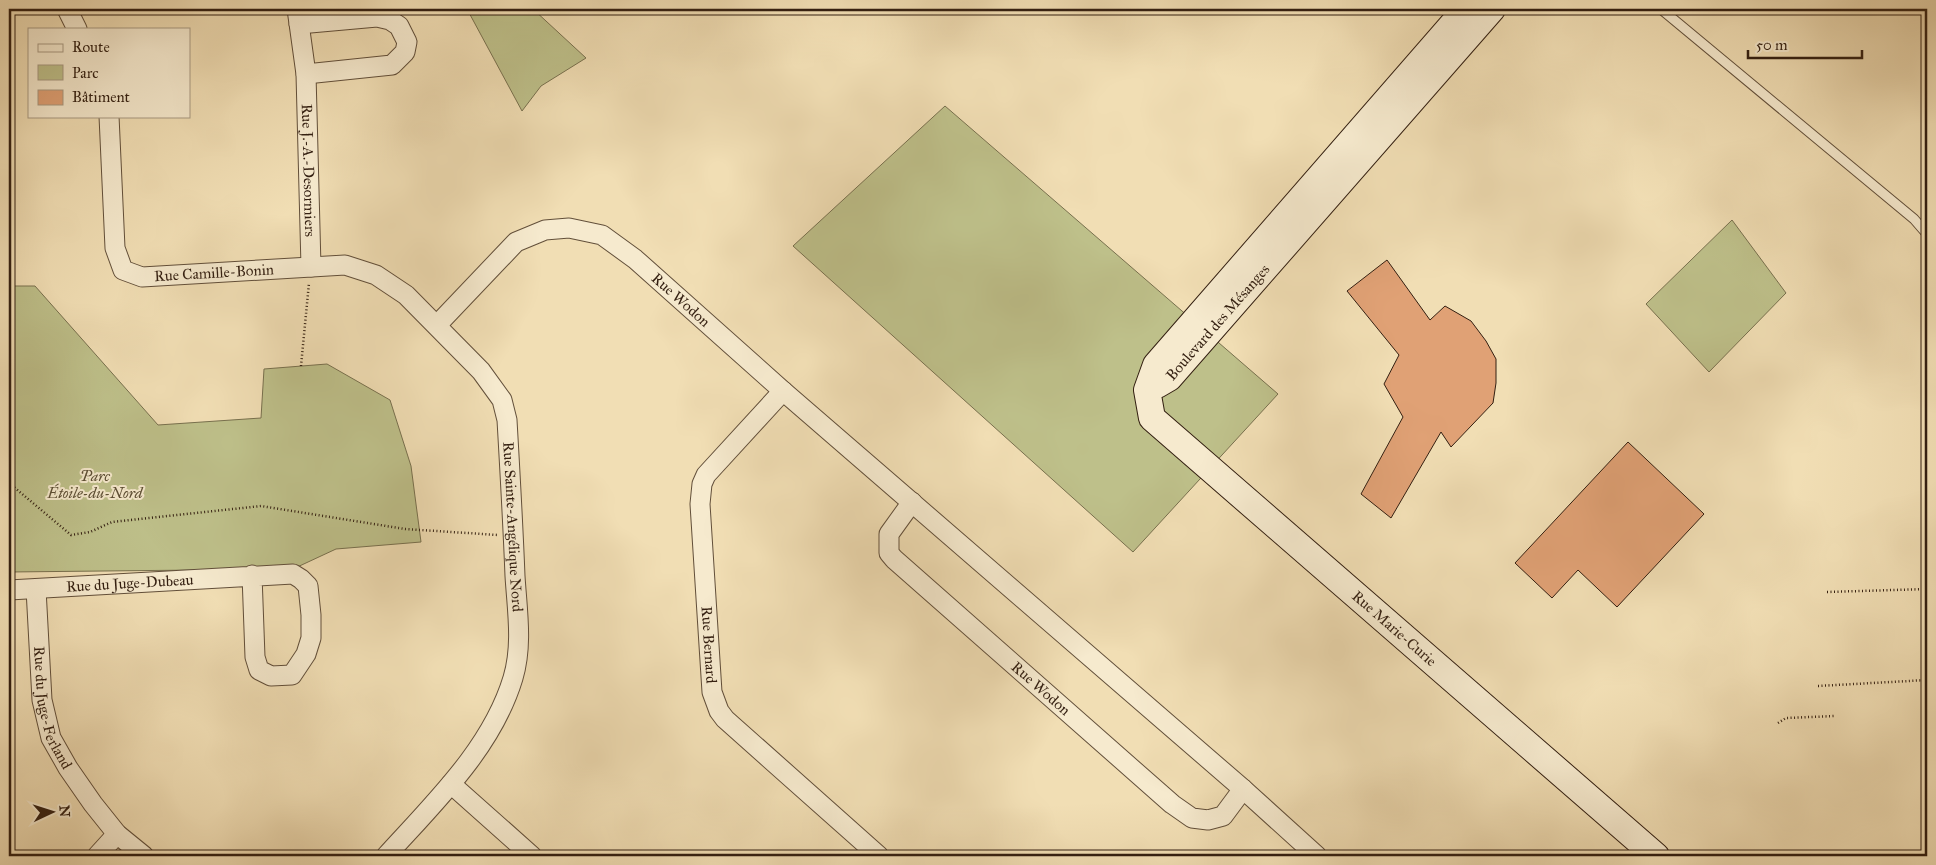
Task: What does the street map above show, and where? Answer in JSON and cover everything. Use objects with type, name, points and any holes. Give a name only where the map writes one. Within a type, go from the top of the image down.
[{"type":"street","points":[[67,9],[76,28]]},
{"type":"street","name":"Boulevard des Mésanges","points":[[1148,390],[1156,365],[1466,9]]},
{"type":"street","name":"Boulevard des Mésanges","points":[[1148,390],[1169,378],[1492,9]]},
{"type":"street","name":"Rue J.-A.-Desormiers","points":[[306,74],[392,65],[404,52],[407,42],[404,33],[399,26],[390,20],[377,16],[298,16],[306,74],[310,266]]},
{"type":"street","name":"Rue Camille-Bonin","points":[[109,118],[115,248],[123,270],[142,277],[310,266]]},
{"type":"street","name":"Rue Wodon","points":[[437,325],[516,242],[545,230],[569,228],[602,235],[622,249],[783,391],[1243,789],[1316,856]]},
{"type":"street","name":"Rue Sainte-Angélique Nord","points":[[310,266],[345,265],[376,275],[406,294],[480,371],[502,400],[507,420],[518,635],[513,677],[499,714],[481,743],[451,784],[386,856]]},
{"type":"street","name":"Rue Marie-Curie","points":[[1148,390],[1152,418],[1656,856]]},
{"type":"street","name":"Rue Bernard","points":[[783,391],[706,475],[702,484],[700,504],[712,692],[719,711],[725,719],[879,856]]},
{"type":"street","name":"Rue Wodon","points":[[912,502],[889,534],[889,553],[894,559],[1172,804],[1192,818],[1208,820],[1223,816],[1243,789]]},
{"type":"street","name":"Rue du Juge-Dubeau","points":[[9,590],[36,589],[252,576],[293,574],[302,579],[308,586],[311,638],[306,654],[292,675],[271,676],[259,670],[255,657],[252,576]]},
{"type":"street","name":"Rue du Juge-Ferland","points":[[36,589],[42,700],[51,738],[68,768],[117,834],[144,856]]},
{"type":"street","points":[[451,784],[532,856]]},
{"type":"street","points":[[97,856],[117,834]]},
{"type":"lane","points":[[1661,9],[1914,219],[1927,234]]},
{"type":"path","points":[[301,366],[310,266]]},
{"type":"path","points":[[9,483],[71,535],[90,532],[112,522],[261,506],[405,529],[513,536]]},
{"type":"path","points":[[1827,592],[1927,589]]},
{"type":"path","points":[[1818,686],[1927,680]]},
{"type":"path","points":[[1778,723],[1786,718],[1835,716]]},
{"type":"green space","points":[[467,9],[533,9],[586,58],[541,86],[522,111]]},
{"type":"green space","points":[[945,106],[1278,394],[1133,552],[793,246]]},
{"type":"green space","points":[[1732,220],[1786,293],[1709,372],[1646,304]]},
{"type":"green space","name":"Parc Étoile-du-Nord","points":[[9,286],[35,286],[158,425],[261,418],[264,369],[327,364],[390,400],[411,466],[421,542],[336,549],[293,569],[9,572]]},
{"type":"building","points":[[1387,260],[1430,320],[1445,306],[1471,321],[1486,341],[1496,359],[1496,383],[1493,403],[1451,447],[1441,432],[1391,518],[1361,494],[1403,417],[1384,384],[1399,355],[1347,291]]},
{"type":"building","points":[[1628,442],[1704,514],[1617,607],[1578,570],[1552,598],[1515,563]]}]
